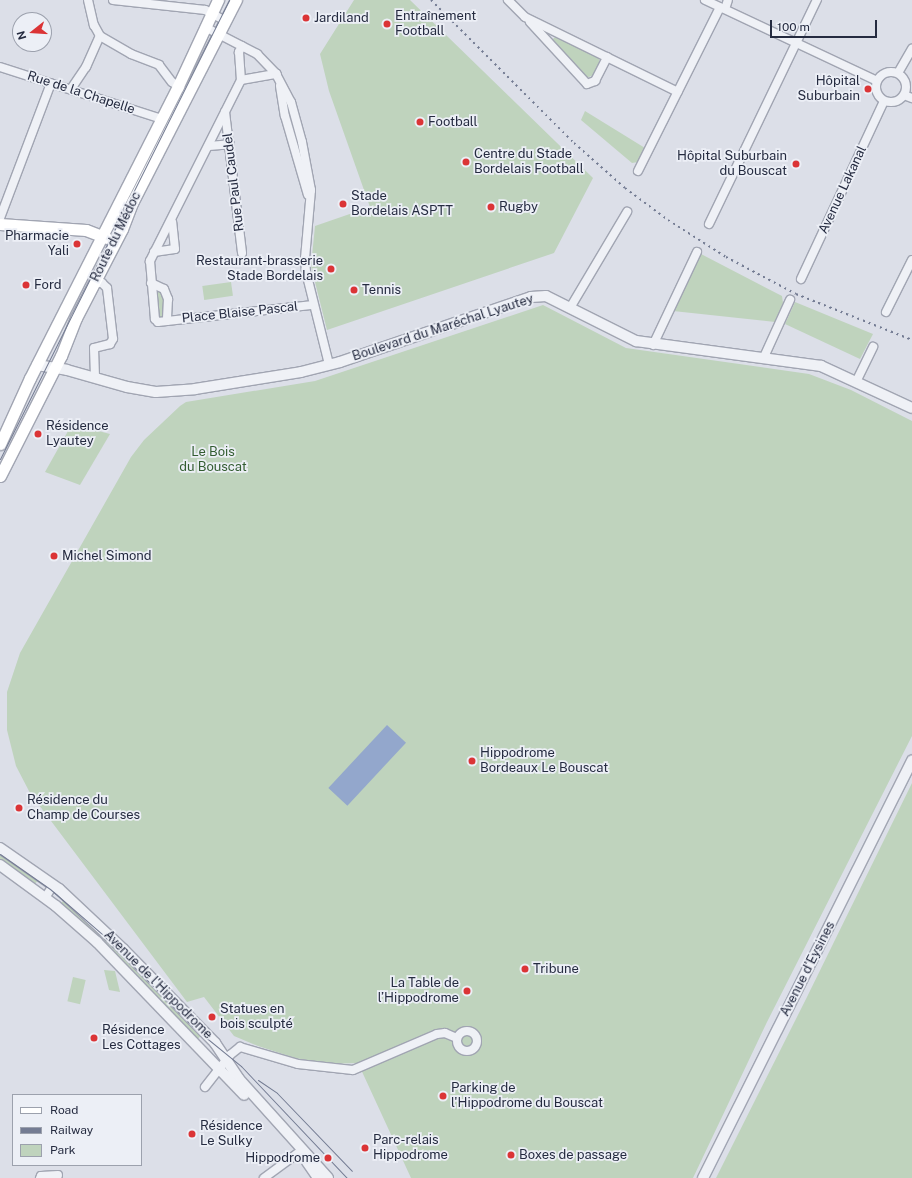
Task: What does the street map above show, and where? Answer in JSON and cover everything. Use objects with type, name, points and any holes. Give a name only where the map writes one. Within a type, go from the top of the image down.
[{"type":"main road","name":"Route du Médoc","points":[[0,444],[36,365],[101,235],[162,119],[218,0]]},
{"type":"main road","name":"Route du Médoc","points":[[0,476],[55,367],[94,283],[191,85],[236,0]]},
{"type":"main road","points":[[0,224],[86,230],[115,242]]},
{"type":"street","points":[[88,0],[94,25],[100,36],[131,54],[159,65],[178,86]]},
{"type":"street","points":[[113,0],[199,9],[211,13],[226,21]]},
{"type":"street","points":[[508,0],[587,84],[595,81],[607,56]]},
{"type":"street","points":[[705,0],[877,81]]},
{"type":"street","points":[[638,171],[722,8],[728,0]]},
{"type":"street","points":[[709,224],[817,0]]},
{"type":"street","points":[[525,17],[678,92]]},
{"type":"street","points":[[205,27],[257,54],[276,74],[291,102],[301,157]]},
{"type":"street","points":[[71,89],[86,67],[100,36]]},
{"type":"street","points":[[152,283],[150,261],[172,222],[241,80],[239,52],[242,46]]},
{"type":"street","points":[[898,73],[912,49]]},
{"type":"street","name":"Rue de la Chapelle","points":[[0,67],[162,119]]},
{"type":"street","points":[[898,73],[906,83],[908,96],[896,102],[884,101],[876,92],[877,81],[884,74],[898,73]]},
{"type":"street","points":[[241,80],[276,74]]},
{"type":"street","points":[[0,218],[52,83]]},
{"type":"street","points":[[280,84],[283,106],[311,190],[305,258],[313,305],[330,364]]},
{"type":"street","name":"Avenue Lakanal","points":[[801,279],[884,101]]},
{"type":"street","points":[[283,106],[291,102]]},
{"type":"street","name":"Rue Paul Caudel","points":[[225,112],[242,253]]},
{"type":"street","points":[[209,146],[230,144]]},
{"type":"street","points":[[570,308],[627,212]]},
{"type":"street","points":[[154,252],[175,249],[172,222]]},
{"type":"street","points":[[653,345],[697,252]]},
{"type":"street","points":[[886,312],[912,260]]},
{"type":"street","points":[[94,283],[102,283],[107,288],[113,339],[110,344],[94,348],[95,377]]},
{"type":"street","name":"Place Blaise Pascal","points":[[152,283],[156,321],[313,305]]},
{"type":"street","name":"Place Blaise Pascal","points":[[152,283],[164,289],[168,299],[167,321]]},
{"type":"street","name":"Boulevard du Maréchal Lyautey","points":[[36,365],[55,367],[127,387],[169,392],[301,372],[330,364],[532,296],[546,296],[636,341],[653,345],[764,357],[821,366],[857,380],[912,408]]},
{"type":"street","points":[[764,357],[790,300]]},
{"type":"street","points":[[857,380],[873,347]]},
{"type":"street","name":"Avenue d'Eysines","points":[[703,1178],[912,760]]},
{"type":"street","name":"Avenue de l'Hippodrome","points":[[0,848],[53,885],[114,940],[209,1036],[244,1085],[297,1142],[319,1173]]},
{"type":"street","name":"Avenue de l'Hippodrome","points":[[0,866],[45,898],[114,958],[298,1152],[319,1173],[328,1178]]},
{"type":"street","points":[[45,898],[53,885]]},
{"type":"street","points":[[205,1087],[226,1060],[242,1047],[279,1060],[318,1068],[353,1070],[437,1034],[445,1032],[457,1038]]},
{"type":"street","points":[[264,1178],[298,1152],[297,1142]]},
{"type":"street","points":[[40,1178],[41,1176],[58,1175]]},
{"type":"green space","name":"Centre du Stade Bordelais Football","points":[[354,0],[410,0],[593,178],[554,253],[327,330],[311,266],[315,226],[370,207],[329,91],[320,54]]},
{"type":"green space","points":[[556,36],[599,57],[600,64],[594,75],[586,78],[552,40]]},
{"type":"green space","points":[[585,111],[645,148],[638,162],[632,163],[581,120]]},
{"type":"green space","points":[[701,254],[782,296],[783,303],[775,322],[673,311]]},
{"type":"green space","points":[[231,282],[233,296],[204,300],[202,286]]},
{"type":"green space","points":[[159,288],[165,299],[165,317],[159,319],[155,291]]},
{"type":"green space","points":[[795,302],[873,334],[860,359],[785,324]]},
{"type":"green space","name":"Hippodrome Bordeaux Le Bouscat","points":[[543,305],[626,348],[809,374],[851,390],[912,421],[912,736],[767,1022],[693,1178],[411,1178],[358,1063],[329,1064],[295,1058],[258,1046],[234,1036],[204,997],[187,1002],[30,793],[16,766],[7,730],[7,692],[20,653],[131,457],[144,440],[180,406],[186,402],[315,381]]},
{"type":"green space","points":[[72,424],[110,434],[80,485],[45,472]]},
{"type":"green space","points":[[912,783],[912,1178],[716,1178],[806,999]]},
{"type":"green space","points":[[0,852],[39,879],[34,885],[0,860]]},
{"type":"green space","points":[[65,899],[203,1033],[198,1039],[105,944],[60,904]]},
{"type":"green space","points":[[104,970],[115,971],[120,992],[109,990]]},
{"type":"green space","points":[[73,977],[86,980],[80,1004],[67,1001]]},
{"type":"water","points":[[387,725],[406,743],[347,806],[328,788]]},
{"type":"tram line","points":[[0,459],[229,0]]},
{"type":"tram line","points":[[0,854],[50,889],[102,934],[193,1027],[241,1066],[347,1178]]},
{"type":"tram line","points":[[258,1080],[277,1093],[352,1171]]},
{"type":"railway","points":[[431,0],[574,143],[625,188],[668,220],[726,257],[796,294],[912,340]]},
{"type":"place","name":"Jardiland","points":[[306,18]]},
{"type":"place","name":"Entraînement Football","points":[[387,24]]},
{"type":"place","name":"Hôpital Suburbain","points":[[868,89]]},
{"type":"place","name":"Football","points":[[420,122]]},
{"type":"place","name":"Centre du Stade Bordelais Football","points":[[466,162]]},
{"type":"place","name":"Hôpital Suburbain du Bouscat","points":[[796,164]]},
{"type":"place","name":"Stade Bordelais ASPTT","points":[[343,204]]},
{"type":"place","name":"Rugby","points":[[491,207]]},
{"type":"place","name":"Pharmacie Yali","points":[[77,244]]},
{"type":"place","name":"Restaurant-brasserie Stade Bordelais","points":[[331,269]]},
{"type":"place","name":"Ford","points":[[26,285]]},
{"type":"place","name":"Tennis","points":[[354,290]]},
{"type":"place","name":"Résidence Lyautey","points":[[38,434]]},
{"type":"place","name":"Michel Simond","points":[[54,556]]},
{"type":"place","name":"Hippodrome Bordeaux Le Bouscat","points":[[472,761]]},
{"type":"place","name":"Résidence du Champ de Courses","points":[[19,808]]},
{"type":"place","name":"Tribune","points":[[525,969]]},
{"type":"place","name":"La Table de l’Hippodrome","points":[[467,991]]},
{"type":"place","name":"Statues en bois sculpté","points":[[212,1017]]},
{"type":"place","name":"Résidence Les Cottages","points":[[94,1038]]},
{"type":"place","name":"Parking de l'Hippodrome du Bouscat","points":[[443,1096]]},
{"type":"place","name":"Résidence Le Sulky","points":[[192,1134]]},
{"type":"place","name":"Parc-relais Hippodrome","points":[[365,1148]]},
{"type":"place","name":"Boxes de passage","points":[[511,1155]]},
{"type":"place","name":"Hippodrome","points":[[328,1158]]},
{"type":"park label","name":"Le Bois du Bouscat","points":[[213,460]]}]
